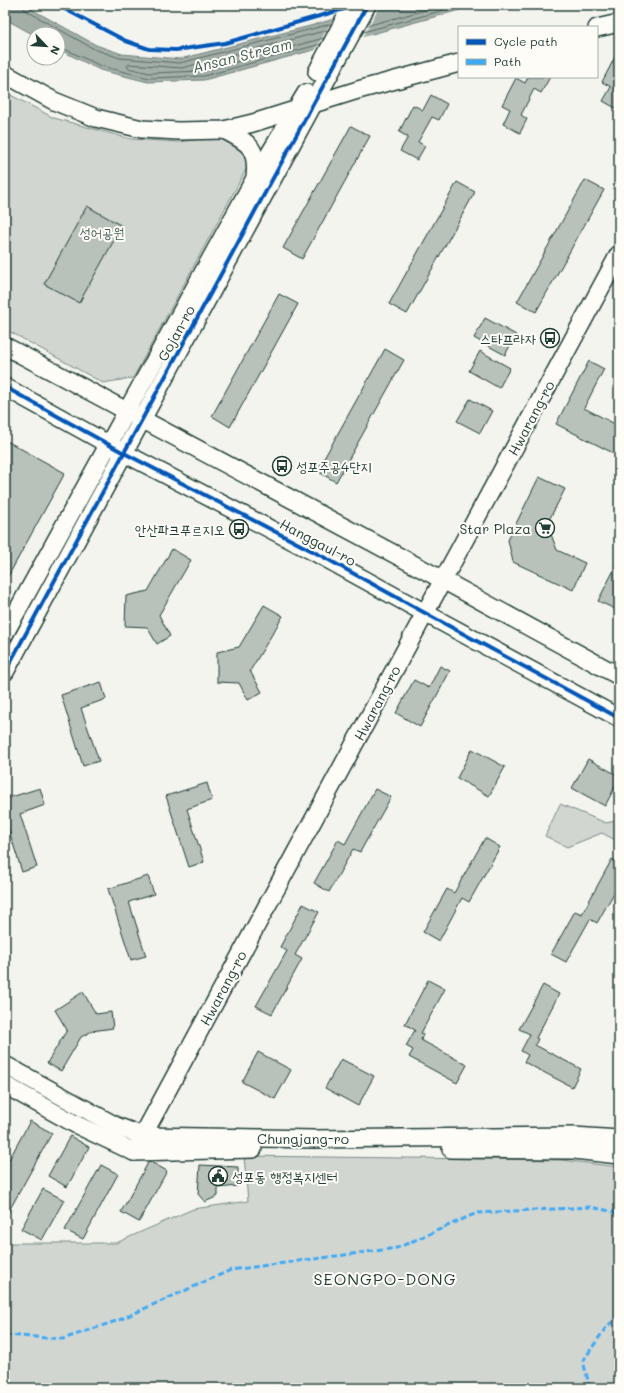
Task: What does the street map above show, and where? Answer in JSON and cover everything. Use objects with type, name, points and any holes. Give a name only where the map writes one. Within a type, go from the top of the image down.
[{"type":"street","name":"Gojan-ro","points":[[5,672],[314,104],[318,82],[352,5]]},
{"type":"street","name":"Gojan-ro","points":[[5,633],[255,178],[297,110],[318,82],[367,5]]},
{"type":"street","points":[[598,28],[619,23]]},
{"type":"street","points":[[5,74],[54,101],[96,118],[142,129],[179,131],[224,130],[297,110],[358,90],[458,63]]},
{"type":"street","points":[[224,130],[242,139],[249,146],[254,154],[256,166],[255,178]]},
{"type":"street","name":"Hwarang-ro","points":[[134,1152],[619,254]]},
{"type":"street","name":"Hanggaul-ro","points":[[5,346],[443,580],[619,676]]},
{"type":"street","name":"Hanggaul-ro","points":[[5,387],[124,453],[318,554],[619,718]]},
{"type":"street","name":"Chungjang-ro","points":[[5,1065],[116,1126],[143,1136],[314,1139],[573,1136],[619,1139]]},
{"type":"street","name":"Chungjang-ro","points":[[5,1085],[77,1125],[134,1152],[321,1148],[574,1150],[619,1155]]},
{"type":"green space","name":"성어공원","points":[[5,92],[54,118],[131,139],[178,142],[225,136],[234,140],[246,156],[248,166],[133,378],[103,383],[5,329]]},
{"type":"green space","points":[[560,804],[606,823],[619,820],[619,842],[602,833],[567,847],[545,836]]},
{"type":"green space","points":[[244,1156],[562,1160],[619,1167],[619,1388],[5,1388],[5,1243],[116,1243],[193,1209],[248,1201]]},
{"type":"water","points":[[5,5],[24,5],[62,26],[26,26],[26,31],[5,19]]},
{"type":"water","name":"Ansan Stream","points":[[382,5],[478,5],[204,80],[148,82],[100,70],[66,53],[66,28],[96,45],[122,54],[180,59],[310,26]]},
{"type":"pier","points":[[375,5],[380,5],[362,39],[314,52],[334,17]]},
{"type":"building","points":[[616,55],[619,57],[619,110],[603,101],[611,87],[602,82]]},
{"type":"building","points":[[516,78],[525,83],[528,78],[549,78],[541,93],[534,89],[521,115],[527,119],[520,133],[503,124],[510,109],[502,105]]},
{"type":"building","points":[[431,95],[447,104],[439,120],[432,117],[418,142],[425,146],[417,160],[400,151],[408,137],[399,132],[413,105],[423,110]]},
{"type":"building","points":[[351,126],[370,136],[302,259],[283,248]]},
{"type":"building","points":[[585,180],[604,190],[536,312],[517,302]]},
{"type":"building","points":[[457,182],[475,192],[407,314],[389,304]]},
{"type":"building","points":[[87,206],[122,226],[79,303],[44,284]]},
{"type":"building","points":[[279,294],[298,304],[230,427],[212,416]]},
{"type":"building","points":[[485,318],[516,335],[505,355],[474,338]]},
{"type":"building","points":[[385,349],[404,360],[336,482],[317,471]]},
{"type":"building","points":[[480,351],[510,368],[499,388],[469,371]]},
{"type":"building","points":[[589,361],[604,369],[584,408],[619,426],[619,456],[556,424]]},
{"type":"building","points":[[470,399],[492,411],[480,433],[457,421]]},
{"type":"building","points":[[5,440],[65,473],[5,582]]},
{"type":"building","points":[[539,477],[565,489],[547,524],[557,550],[585,563],[573,590],[513,562],[508,540]]},
{"type":"building","points":[[172,549],[191,560],[159,615],[170,636],[157,644],[147,627],[125,626],[126,596],[148,591]]},
{"type":"building","points":[[619,560],[619,611],[598,601]]},
{"type":"building","points":[[264,605],[283,616],[250,671],[262,692],[248,700],[239,683],[217,682],[217,652],[239,647]]},
{"type":"building","points":[[440,666],[450,671],[420,727],[396,713],[414,680],[429,688]]},
{"type":"building","points":[[101,682],[106,699],[81,708],[99,761],[83,766],[61,695]]},
{"type":"building","points":[[472,749],[505,767],[489,796],[457,778]]},
{"type":"building","points":[[588,759],[619,776],[619,779],[605,806],[572,788]]},
{"type":"building","points":[[207,783],[212,800],[187,809],[204,862],[189,867],[166,796]]},
{"type":"building","points":[[40,788],[45,805],[20,814],[37,867],[22,872],[5,818],[5,799]]},
{"type":"building","points":[[375,789],[391,797],[360,852],[353,849],[329,892],[314,883],[338,840],[345,844]]},
{"type":"building","points":[[485,838],[500,847],[469,902],[462,898],[439,941],[423,932],[447,889],[454,893]]},
{"type":"building","points":[[612,859],[619,863],[619,884],[597,923],[590,919],[566,962],[551,954],[575,911],[582,914]]},
{"type":"building","points":[[148,876],[154,894],[129,902],[146,956],[131,960],[108,889]]},
{"type":"building","points":[[303,904],[319,912],[295,955],[302,959],[272,1014],[256,1006],[287,951],[280,947]]},
{"type":"building","points":[[428,980],[445,989],[421,1033],[423,1034],[421,1040],[467,1065],[457,1083],[409,1057],[413,1050],[406,1046],[415,1030],[405,1024]]},
{"type":"building","points":[[543,985],[559,994],[536,1038],[538,1039],[535,1045],[581,1069],[572,1087],[524,1062],[528,1055],[521,1051],[530,1034],[519,1029]]},
{"type":"building","points":[[83,992],[96,1014],[111,1012],[113,1028],[92,1031],[81,1037],[61,1071],[47,1063],[67,1030],[55,1010]]},
{"type":"building","points":[[258,1052],[291,1070],[275,1099],[242,1082]]},
{"type":"building","points":[[341,1059],[374,1076],[358,1106],[325,1088]]},
{"type":"building","points":[[30,1121],[52,1133],[5,1218],[5,1167]]},
{"type":"building","points":[[70,1136],[89,1147],[67,1187],[48,1176]]},
{"type":"building","points":[[149,1161],[167,1171],[139,1222],[121,1212]]},
{"type":"building","points":[[101,1165],[118,1174],[83,1239],[65,1230]]},
{"type":"building","name":"성포동 행정복지센터","points":[[200,1165],[238,1167],[238,1186],[218,1188],[218,1196],[205,1202],[198,1194]]},
{"type":"building","points":[[43,1189],[64,1200],[42,1240],[21,1229]]},
{"type":"marked path","points":[[5,1335],[63,1339],[119,1320],[231,1270],[397,1248],[477,1213],[591,1207],[619,1213]]},
{"type":"marked path","points":[[590,1388],[583,1361],[607,1326],[619,1317]]},
{"type":"cycle path","points":[[57,5],[126,41],[149,49],[176,50],[225,43],[358,5]]},
{"type":"cycle path","points":[[5,672],[367,5]]},
{"type":"cycle path","points":[[5,387],[124,453],[318,554],[619,718]]},
{"type":"place","name":"스타프라자","points":[[550,338]]},
{"type":"place","name":"성포주공4단지","points":[[282,466]]},
{"type":"place","name":"Star Plaza","points":[[545,528]]},
{"type":"place","name":"안산파크푸르지오","points":[[239,529]]},
{"type":"place","name":"성포동 행정복지센터","points":[[218,1176]]},
{"type":"district","name":"SEONGPO-DONG","points":[[385,1278]]}]
